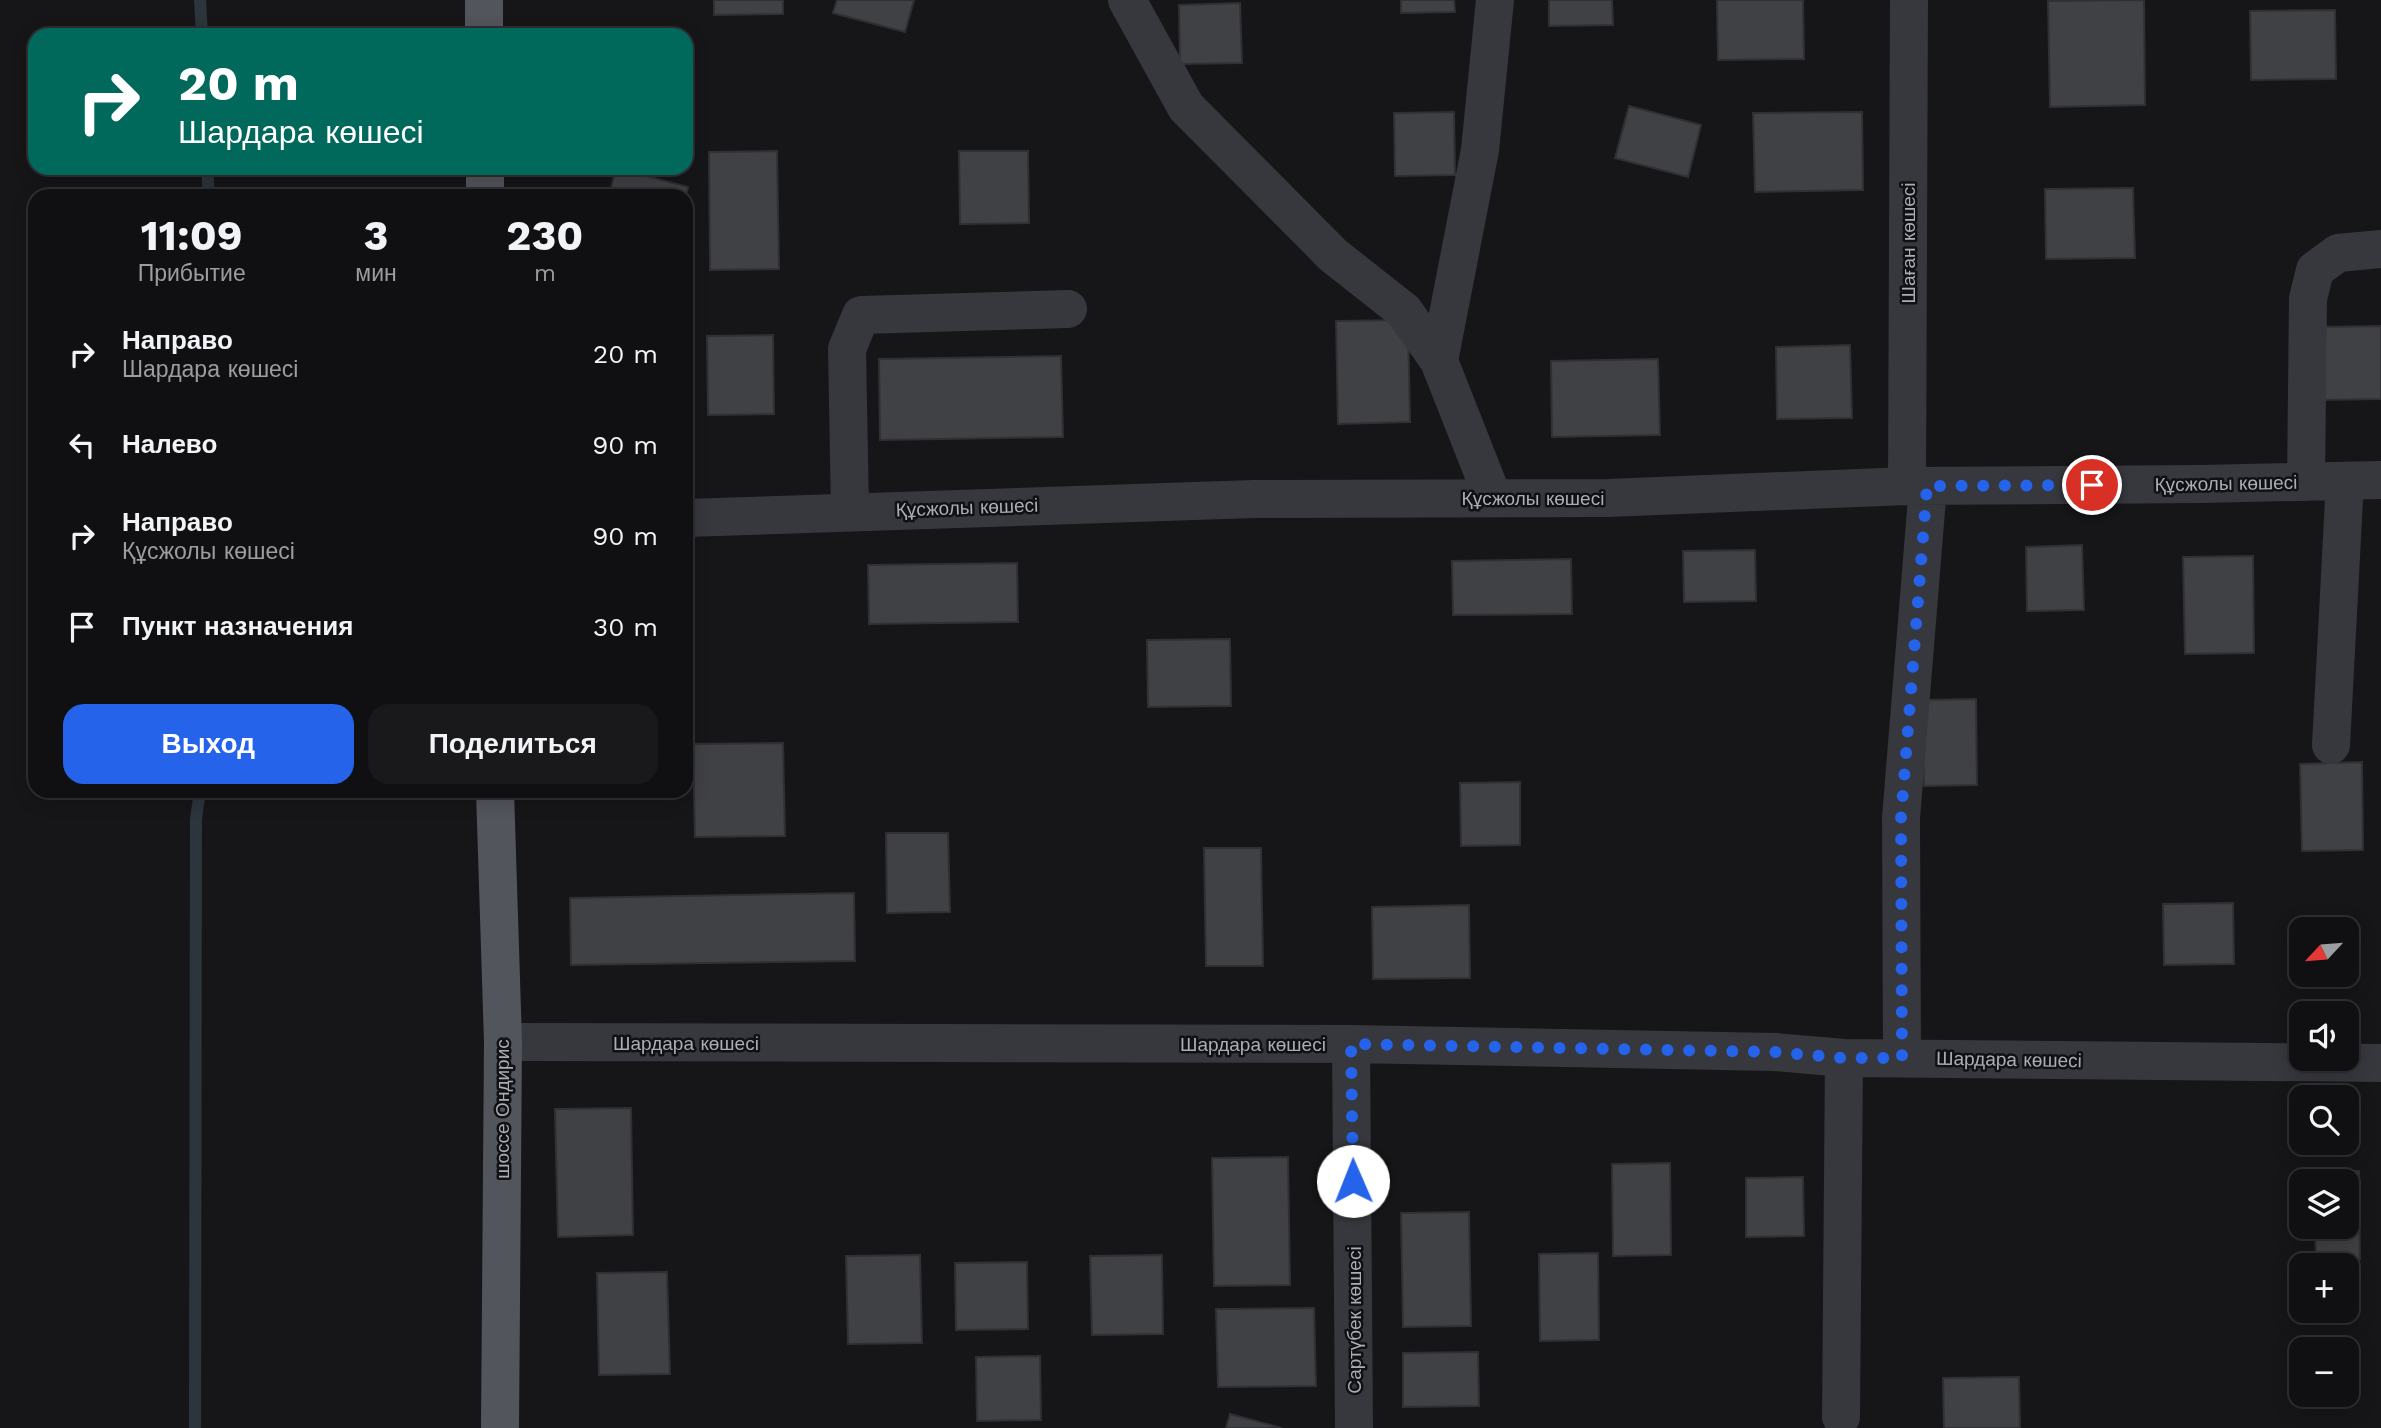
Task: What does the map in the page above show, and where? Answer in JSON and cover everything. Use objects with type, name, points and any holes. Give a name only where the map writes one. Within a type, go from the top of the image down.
[{"type":"main road","points":[[484,0],[484,28]]},
{"type":"main road","name":"шоссе Ондирис","points":[[495,798],[503,1042],[500,1428]]},
{"type":"street","points":[[1127,0],[1186,107],[1333,255],[1404,311],[1439,361],[1493,498]]},
{"type":"street","points":[[1439,361],[1480,150],[1495,0]]},
{"type":"street","name":"Шаған көшесі","points":[[1902,1058],[1901,818],[1917,486],[1909,0]]},
{"type":"street","points":[[2306,482],[2308,299],[2315,270],[2338,253],[2381,249]]},
{"type":"street","points":[[850,511],[847,349],[860,315],[1068,309]]},
{"type":"street","points":[[2331,745],[2363,481]]},
{"type":"street","name":"Құсжолы көшесі","points":[[693,518],[1254,499],[1608,498],[1917,486],[2363,481]]},
{"type":"street","name":"Шардара көшесі","points":[[503,1042],[1351,1044],[1775,1052],[1844,1058],[2381,1063]]},
{"type":"street","name":"Сартүбек көшесі","points":[[1351,1044],[1354,1428]]},
{"type":"street","points":[[1841,1417],[1844,1058]]},
{"type":"building","points":[[714,0],[783,0],[783,14],[714,15]]},
{"type":"building","points":[[837,0],[914,0],[905,32],[833,13]]},
{"type":"building","points":[[1401,0],[1454,0],[1455,12],[1401,13]]},
{"type":"building","points":[[1549,0],[1612,0],[1613,25],[1549,26]]},
{"type":"building","points":[[1717,0],[1803,0],[1804,59],[1718,60]]},
{"type":"building","points":[[2144,0],[2145,105],[2050,107],[2048,1]]},
{"type":"building","points":[[1240,3],[1242,63],[1180,64],[1179,5]]},
{"type":"building","points":[[2335,10],[2336,79],[2251,80],[2250,11]]},
{"type":"building","points":[[1629,106],[1701,125],[1688,177],[1615,158]]},
{"type":"building","points":[[1454,112],[1455,175],[1395,176],[1394,113]]},
{"type":"building","points":[[1862,112],[1863,190],[1755,192],[1753,113]]},
{"type":"building","points":[[777,151],[779,269],[710,270],[709,152]]},
{"type":"building","points":[[959,151],[1028,151],[1029,223],[960,224]]},
{"type":"building","points":[[614,175],[643,175],[688,187],[688,189],[611,189]]},
{"type":"building","points":[[2133,188],[2135,258],[2046,259],[2045,189]]},
{"type":"building","points":[[1408,320],[1410,422],[1338,424],[1336,321]]},
{"type":"building","points":[[2381,326],[2381,399],[2317,400],[2316,327]]},
{"type":"building","points":[[773,335],[774,414],[708,415],[707,336]]},
{"type":"building","points":[[1850,345],[1852,418],[1777,419],[1776,347]]},
{"type":"building","points":[[1061,356],[1063,437],[880,440],[879,359]]},
{"type":"building","points":[[1658,359],[1660,435],[1552,437],[1551,361]]},
{"type":"building","points":[[2082,545],[2084,610],[2027,611],[2026,547]]},
{"type":"building","points":[[1755,550],[1756,601],[1684,602],[1683,551]]},
{"type":"building","points":[[2253,556],[2254,653],[2185,654],[2183,557]]},
{"type":"building","points":[[1571,559],[1572,614],[1453,615],[1452,561]]},
{"type":"building","points":[[1017,563],[1018,622],[869,624],[868,565]]},
{"type":"building","points":[[1230,639],[1231,706],[1148,707],[1147,640]]},
{"type":"building","points":[[1976,699],[1977,785],[1924,786],[1922,700]]},
{"type":"building","points":[[783,743],[785,836],[695,837],[693,744]]},
{"type":"building","points":[[2362,762],[2363,850],[2302,851],[2300,764]]},
{"type":"building","points":[[1520,782],[1520,845],[1461,846],[1460,783]]},
{"type":"building","points":[[886,833],[948,833],[950,912],[887,913]]},
{"type":"building","points":[[1204,848],[1261,848],[1263,966],[1206,966]]},
{"type":"building","points":[[854,893],[855,961],[571,965],[570,898]]},
{"type":"building","points":[[2233,903],[2234,964],[2164,965],[2163,904]]},
{"type":"building","points":[[1469,905],[1470,978],[1373,979],[1372,907]]},
{"type":"building","points":[[631,1108],[633,1235],[558,1237],[555,1109]]},
{"type":"building","points":[[1288,1157],[1290,1285],[1214,1286],[1212,1158]]},
{"type":"building","points":[[1670,1163],[1671,1255],[1613,1256],[1612,1164]]},
{"type":"building","points":[[2359,1171],[2360,1259],[2359,1253],[2316,1253],[2315,1239],[2359,1239]]},
{"type":"building","points":[[1803,1177],[1804,1236],[1746,1237],[1746,1178]]},
{"type":"building","points":[[1469,1212],[1471,1326],[1403,1327],[1401,1213]]},
{"type":"building","points":[[1598,1253],[1599,1340],[1540,1341],[1539,1254]]},
{"type":"building","points":[[920,1255],[922,1343],[848,1344],[846,1256]]},
{"type":"building","points":[[1162,1255],[1163,1334],[1092,1335],[1090,1256]]},
{"type":"building","points":[[1027,1262],[1028,1329],[956,1330],[955,1263]]},
{"type":"building","points":[[667,1272],[670,1374],[599,1375],[597,1273]]},
{"type":"building","points":[[1314,1308],[1316,1386],[1218,1387],[1216,1309]]},
{"type":"building","points":[[1478,1352],[1479,1406],[1403,1407],[1403,1353]]},
{"type":"building","points":[[1040,1356],[1041,1420],[977,1421],[976,1357]]},
{"type":"building","points":[[2019,1377],[2020,1428],[1944,1428],[1943,1378]]},
{"type":"building","points":[[1230,1414],[1282,1428],[1226,1428]]},
{"type":"waterway","points":[[200,0],[202,28]]},
{"type":"waterway","points":[[208,175],[208,189]]},
{"type":"waterway","points":[[195,1428],[196,819],[199,798]]},
{"type":"route","points":[[1353,1181],[1351,1044],[1775,1052],[1844,1058],[1902,1058],[1901,818],[1927,486],[2092,485]]}]
